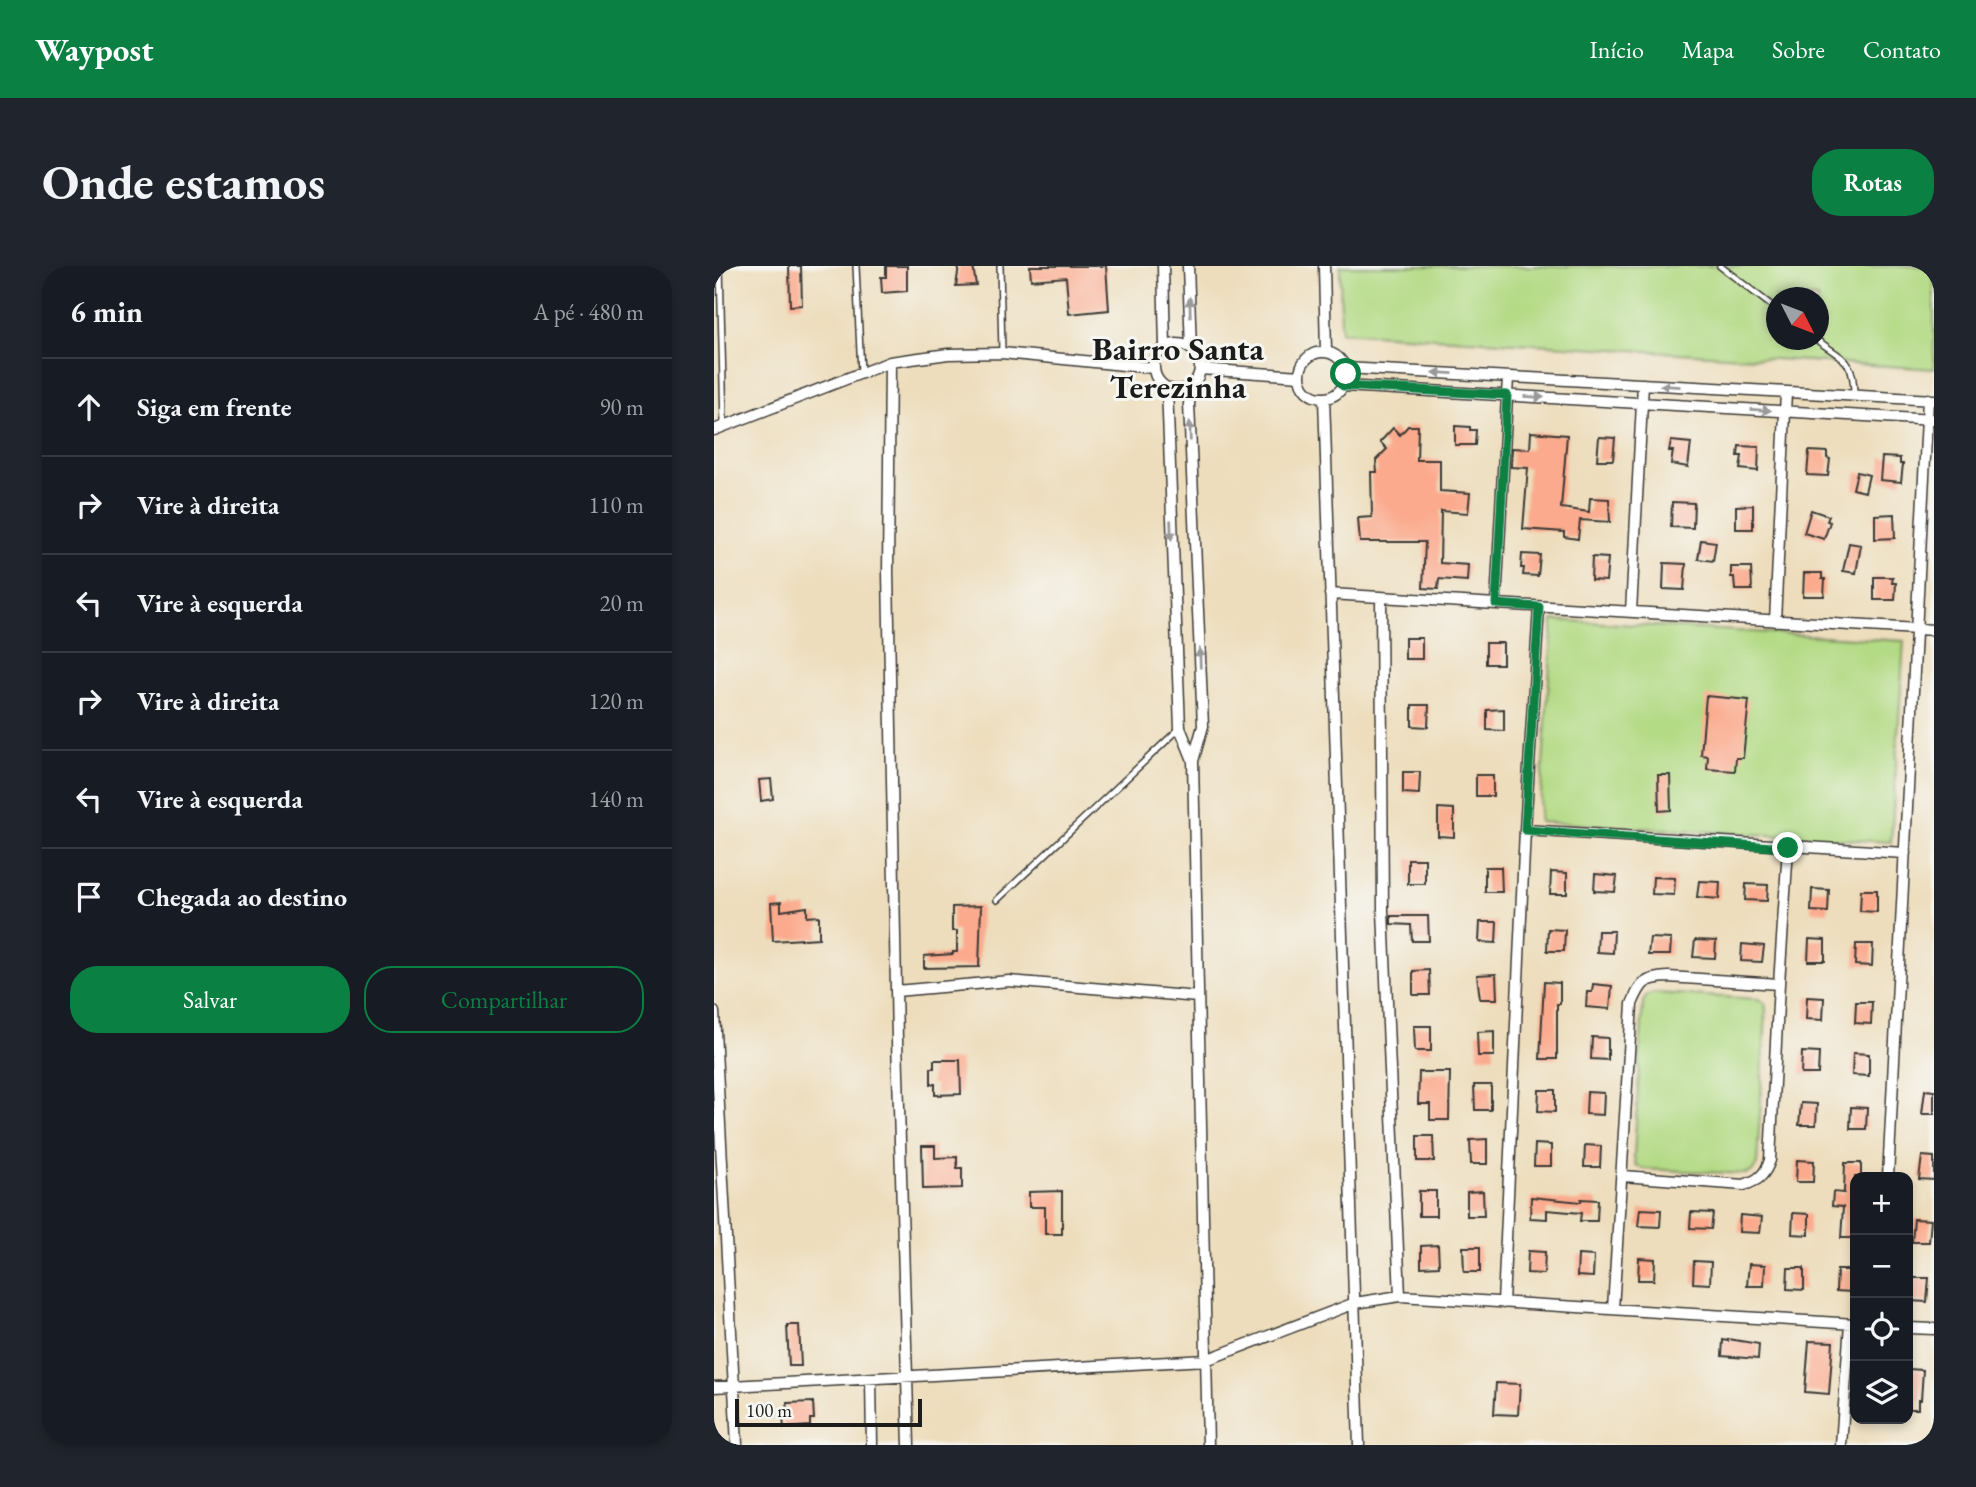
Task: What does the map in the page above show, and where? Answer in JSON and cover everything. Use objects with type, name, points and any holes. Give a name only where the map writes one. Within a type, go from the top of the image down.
[{"type":"street","points":[[1163,266],[1166,347]]},
{"type":"street","points":[[1188,266],[1191,349]]},
{"type":"street","points":[[1324,266],[1326,352]]},
{"type":"street","points":[[1178,344],[1191,349],[1199,360],[1200,369],[1196,380],[1192,385],[1180,390],[1167,388],[1158,380],[1154,368],[1157,356],[1166,347],[1178,344]]},
{"type":"street","points":[[1326,352],[1338,357],[1345,368],[1343,386],[1335,394],[1324,398],[1310,394],[1301,383],[1301,369],[1313,354],[1326,352]]},
{"type":"street","points":[[719,429],[773,405],[890,362],[948,354],[1002,354],[1154,368]]},
{"type":"street","points":[[890,362],[888,572],[909,1445]]},
{"type":"street","points":[[1345,368],[1931,399],[1888,1172]]},
{"type":"street","points":[[1200,369],[1300,376]]},
{"type":"street","points":[[1496,604],[1508,377]]},
{"type":"street","points":[[1631,612],[1643,384]]},
{"type":"street","points":[[1192,385],[1189,404],[1203,726],[1193,761],[1208,1445]]},
{"type":"street","points":[[1343,386],[1931,420]]},
{"type":"street","points":[[1167,388],[1180,729],[1193,761]]},
{"type":"street","points":[[1775,621],[1786,392]]},
{"type":"street","points":[[1324,398],[1359,1445]]},
{"type":"street","points":[[1330,594],[1934,630]]},
{"type":"street","points":[[1381,597],[1383,911],[1400,1296]]},
{"type":"street","points":[[1503,1303],[1525,830],[1539,607]]},
{"type":"street","points":[[1180,729],[1203,726]]},
{"type":"street","points":[[1525,830],[1905,853]]},
{"type":"street","points":[[1623,1176],[1744,1185],[1758,1180],[1766,1172],[1770,1160],[1788,848]]},
{"type":"street","points":[[1613,1309],[1632,1004],[1639,987],[1651,978],[1668,977],[1779,984]]},
{"type":"street","points":[[896,991],[1009,981],[1198,998]]},
{"type":"street","points":[[714,1012],[737,1445]]},
{"type":"street","points":[[714,1387],[1206,1360],[1355,1303],[1400,1296],[1850,1324]]},
{"type":"street","points":[[1913,1328],[1934,1329]]},
{"type":"street","points":[[1842,1445],[1850,1357]]},
{"type":"street","points":[[871,1378],[872,1445]]},
{"type":"lane","points":[[719,429],[720,266]]},
{"type":"lane","points":[[856,266],[861,373]]},
{"type":"lane","points":[[1000,266],[1002,354]]},
{"type":"lane","points":[[1720,266],[1766,301]]},
{"type":"lane","points":[[1829,349],[1846,361],[1854,373],[1854,395]]},
{"type":"lane","points":[[997,900],[1180,729]]},
{"type":"green space","points":[[1340,266],[1934,266],[1934,369],[1341,332]]},
{"type":"green space","points":[[1553,620],[1904,641],[1891,842],[1539,822]]},
{"type":"green space","points":[[1655,993],[1758,999],[1765,1003],[1757,1164],[1754,1170],[1747,1174],[1643,1169],[1636,1165],[1634,1157],[1643,1002],[1647,995]]},
{"type":"building","points":[[789,266],[801,266],[802,305],[790,306]]},
{"type":"building","points":[[886,266],[907,266],[907,291],[882,293],[881,277],[886,277]]},
{"type":"building","points":[[959,266],[973,266],[976,285],[956,286]]},
{"type":"building","points":[[1030,266],[1106,266],[1109,310],[1069,314],[1066,277],[1031,280]]},
{"type":"building","points":[[1408,426],[1418,426],[1417,460],[1440,460],[1440,491],[1470,493],[1468,513],[1441,511],[1440,563],[1468,565],[1467,581],[1439,579],[1438,589],[1423,588],[1425,542],[1360,542],[1358,518],[1372,517],[1371,472],[1377,472],[1376,460],[1387,449],[1380,442],[1393,428],[1400,435]]},
{"type":"building","points":[[1455,426],[1476,430],[1475,445],[1455,445]]},
{"type":"building","points":[[1531,432],[1567,435],[1561,508],[1589,512],[1590,498],[1609,499],[1610,522],[1580,520],[1578,539],[1564,537],[1564,532],[1523,529],[1528,468],[1511,467],[1512,448],[1530,449]]},
{"type":"building","points":[[1599,437],[1615,438],[1613,460],[1597,460]]},
{"type":"building","points":[[1671,441],[1691,443],[1688,467],[1671,464]]},
{"type":"building","points":[[1739,446],[1759,447],[1758,471],[1740,469],[1742,456],[1738,456]]},
{"type":"building","points":[[1809,451],[1827,452],[1827,458],[1830,459],[1828,476],[1807,475]]},
{"type":"building","points":[[1882,457],[1900,458],[1900,464],[1903,464],[1901,482],[1880,480]]},
{"type":"building","points":[[1857,472],[1869,475],[1865,492],[1853,489]]},
{"type":"building","points":[[1672,502],[1694,503],[1693,528],[1671,527]]},
{"type":"building","points":[[1753,505],[1753,529],[1736,529],[1736,506]]},
{"type":"building","points":[[1811,510],[1829,516],[1827,521],[1830,522],[1824,539],[1804,533]]},
{"type":"building","points":[[1894,514],[1895,538],[1875,539],[1875,515]]},
{"type":"building","points":[[1701,540],[1716,542],[1713,561],[1698,559]]},
{"type":"building","points":[[1849,543],[1861,545],[1856,573],[1843,571]]},
{"type":"building","points":[[1522,554],[1540,555],[1538,576],[1523,575]]},
{"type":"building","points":[[1592,557],[1608,558],[1606,581],[1591,580]]},
{"type":"building","points":[[1664,563],[1686,564],[1684,590],[1663,589]]},
{"type":"building","points":[[1731,567],[1751,567],[1752,590],[1735,590]]},
{"type":"building","points":[[1804,573],[1822,573],[1822,579],[1825,579],[1824,596],[1803,596]]},
{"type":"building","points":[[1874,577],[1893,577],[1892,583],[1896,583],[1895,600],[1874,600]]},
{"type":"building","points":[[1405,638],[1422,638],[1422,659],[1405,659]]},
{"type":"building","points":[[1486,643],[1503,643],[1503,664],[1486,664]]},
{"type":"building","points":[[1706,696],[1749,700],[1743,758],[1736,758],[1735,771],[1707,769],[1708,756],[1701,755]]},
{"type":"building","points":[[1412,705],[1429,705],[1428,727],[1412,726]]},
{"type":"building","points":[[1504,709],[1504,731],[1487,730],[1487,710]]},
{"type":"building","points":[[1403,772],[1420,772],[1419,794],[1403,793]]},
{"type":"building","points":[[1476,775],[1493,775],[1493,796],[1476,796]]},
{"type":"building","points":[[1658,775],[1670,775],[1671,810],[1659,811]]},
{"type":"building","points":[[771,779],[773,799],[761,801],[759,780]]},
{"type":"building","points":[[1438,808],[1454,809],[1454,837],[1438,836]]},
{"type":"building","points":[[1408,859],[1425,859],[1425,884],[1408,884]]},
{"type":"building","points":[[1485,867],[1501,867],[1502,892],[1485,892]]},
{"type":"building","points":[[1551,872],[1567,873],[1567,894],[1550,894]]},
{"type":"building","points":[[1595,874],[1617,876],[1615,892],[1594,891]]},
{"type":"building","points":[[1653,877],[1675,878],[1674,895],[1652,894]]},
{"type":"building","points":[[1699,881],[1720,882],[1719,899],[1697,897]]},
{"type":"building","points":[[1746,884],[1768,885],[1767,901],[1745,900]]},
{"type":"building","points":[[1812,889],[1829,890],[1828,912],[1811,911]]},
{"type":"building","points":[[1861,890],[1877,890],[1877,912],[1860,911]]},
{"type":"building","points":[[781,902],[781,911],[807,907],[807,917],[819,916],[819,938],[773,941],[771,903]]},
{"type":"building","points":[[981,906],[979,967],[924,968],[924,956],[957,952],[957,931],[952,931],[952,907]]},
{"type":"building","points":[[1391,916],[1428,916],[1429,941],[1412,941],[1411,925],[1391,924]]},
{"type":"building","points":[[1480,922],[1497,922],[1496,943],[1479,942]]},
{"type":"building","points":[[1548,929],[1565,930],[1564,951],[1547,951]]},
{"type":"building","points":[[1598,931],[1614,931],[1613,953],[1597,952]]},
{"type":"building","points":[[1650,938],[1671,939],[1670,955],[1648,955]]},
{"type":"building","points":[[1809,939],[1825,940],[1825,961],[1808,961]]},
{"type":"building","points":[[1695,940],[1716,941],[1715,958],[1693,957]]},
{"type":"building","points":[[1742,944],[1764,946],[1762,962],[1741,961]]},
{"type":"building","points":[[1856,944],[1873,944],[1872,966],[1855,965]]},
{"type":"building","points":[[1429,970],[1430,995],[1413,995],[1413,971]]},
{"type":"building","points":[[1496,974],[1497,999],[1480,999],[1477,975]]},
{"type":"building","points":[[1544,982],[1560,983],[1560,1004],[1557,1004],[1557,1059],[1540,1059]]},
{"type":"building","points":[[1593,984],[1612,986],[1610,1009],[1586,1007],[1587,992],[1592,992]]},
{"type":"building","points":[[1807,997],[1824,998],[1823,1020],[1806,1019]]},
{"type":"building","points":[[1856,1002],[1872,1002],[1871,1024],[1855,1023]]},
{"type":"building","points":[[1414,1026],[1431,1026],[1431,1051],[1415,1051]]},
{"type":"building","points":[[1494,1031],[1494,1056],[1478,1056],[1477,1032]]},
{"type":"building","points":[[1592,1037],[1608,1038],[1608,1060],[1591,1059]]},
{"type":"building","points":[[1802,1052],[1819,1053],[1818,1074],[1801,1074]]},
{"type":"building","points":[[1853,1053],[1869,1054],[1869,1076],[1852,1075]]},
{"type":"building","points":[[934,1060],[960,1060],[961,1094],[935,1095],[935,1084],[931,1084]]},
{"type":"building","points":[[1419,1072],[1450,1072],[1449,1120],[1430,1120],[1430,1104],[1418,1104]]},
{"type":"building","points":[[1474,1085],[1491,1085],[1491,1110],[1475,1110]]},
{"type":"building","points":[[1539,1090],[1555,1090],[1555,1112],[1538,1111]]},
{"type":"building","points":[[1925,1090],[1934,1091],[1934,1114],[1922,1114]]},
{"type":"building","points":[[1587,1092],[1604,1093],[1603,1115],[1586,1114]]},
{"type":"building","points":[[1801,1103],[1817,1104],[1816,1125],[1799,1125]]},
{"type":"building","points":[[1851,1107],[1867,1108],[1866,1129],[1850,1129]]},
{"type":"building","points":[[1417,1136],[1433,1136],[1434,1161],[1417,1161]]},
{"type":"building","points":[[1487,1139],[1487,1164],[1471,1164],[1470,1140]]},
{"type":"building","points":[[1535,1144],[1551,1145],[1551,1166],[1534,1166]]},
{"type":"building","points":[[1585,1145],[1601,1146],[1600,1167],[1584,1167]]},
{"type":"building","points":[[922,1146],[935,1146],[935,1158],[957,1157],[957,1168],[962,1168],[962,1188],[923,1189]]},
{"type":"building","points":[[1922,1156],[1934,1157],[1934,1180],[1919,1179]]},
{"type":"building","points":[[1797,1160],[1814,1161],[1813,1182],[1796,1182]]},
{"type":"building","points":[[1845,1163],[1861,1163],[1861,1172],[1850,1172],[1850,1238],[1841,1238],[1843,1207],[1832,1206],[1833,1192],[1844,1193]]},
{"type":"building","points":[[1062,1191],[1062,1234],[1045,1234],[1045,1207],[1029,1207],[1029,1192]]},
{"type":"building","points":[[1419,1191],[1436,1191],[1436,1216],[1419,1216]]},
{"type":"building","points":[[1483,1191],[1484,1216],[1467,1216],[1467,1192]]},
{"type":"building","points":[[1531,1197],[1581,1202],[1581,1199],[1598,1200],[1597,1221],[1580,1221],[1581,1213],[1547,1210],[1547,1219],[1530,1218]]},
{"type":"building","points":[[1640,1209],[1661,1210],[1660,1227],[1638,1226]]},
{"type":"building","points":[[1691,1212],[1713,1213],[1711,1229],[1690,1228]]},
{"type":"building","points":[[1793,1213],[1809,1214],[1809,1235],[1792,1234]]},
{"type":"building","points":[[1740,1215],[1762,1217],[1760,1233],[1739,1232]]},
{"type":"building","points":[[1914,1219],[1931,1220],[1929,1242],[1913,1242]]},
{"type":"building","points":[[1438,1245],[1439,1266],[1421,1267],[1421,1246]]},
{"type":"building","points":[[1463,1247],[1480,1247],[1480,1272],[1464,1272]]},
{"type":"building","points":[[1528,1251],[1545,1252],[1544,1274],[1527,1273]]},
{"type":"building","points":[[1578,1255],[1594,1256],[1593,1277],[1577,1276]]},
{"type":"building","points":[[1639,1258],[1655,1259],[1654,1280],[1638,1280]]},
{"type":"building","points":[[1694,1261],[1711,1262],[1710,1284],[1693,1283]]},
{"type":"building","points":[[1749,1264],[1765,1265],[1764,1286],[1747,1286]]},
{"type":"building","points":[[1788,1268],[1804,1268],[1804,1290],[1787,1289]]},
{"type":"building","points":[[1837,1270],[1850,1270],[1850,1292],[1836,1291]]},
{"type":"building","points":[[1913,1278],[1929,1278],[1927,1302],[1913,1301]]},
{"type":"building","points":[[787,1325],[799,1325],[801,1366],[789,1366]]},
{"type":"building","points":[[1723,1340],[1759,1344],[1758,1359],[1722,1356]]},
{"type":"building","points":[[1809,1341],[1833,1342],[1829,1394],[1805,1392]]},
{"type":"building","points":[[1913,1369],[1923,1370],[1918,1409],[1913,1409]]},
{"type":"building","points":[[1496,1383],[1520,1384],[1518,1415],[1494,1414]]},
{"type":"building","points":[[813,1402],[814,1419],[810,1419],[810,1426],[784,1428],[783,1418],[788,1418],[787,1403]]},
{"type":"district","name":"Bairro Santa Terezinha","points":[[1178,367]]},
{"type":"route","points":[[1346,374],[1343,386],[1507,395],[1496,604],[1539,607],[1525,830],[1788,848]]}]
